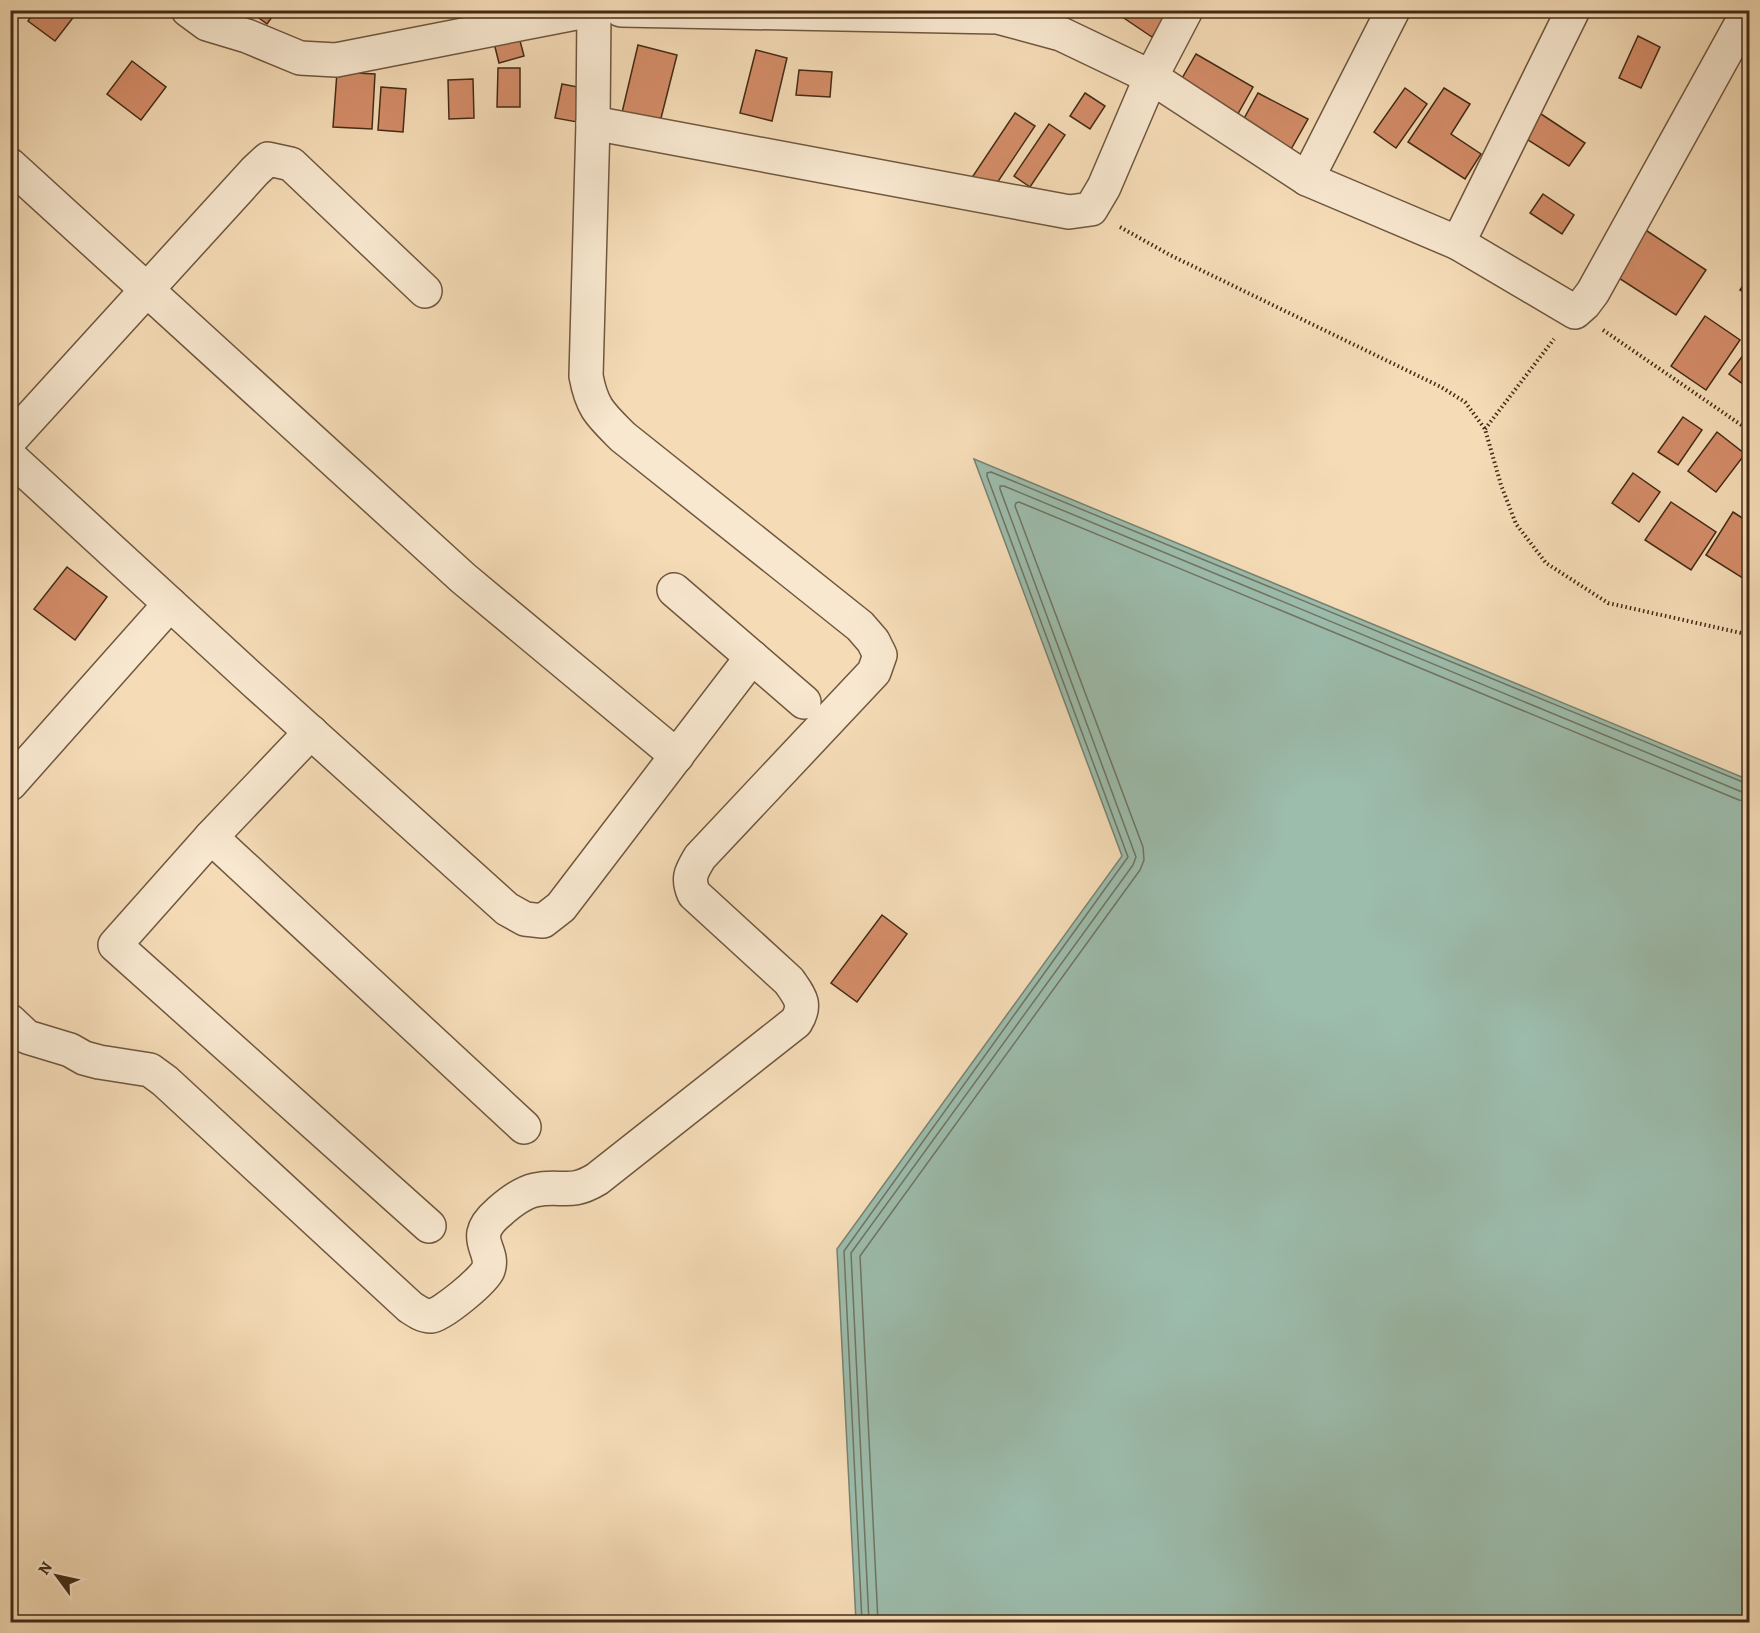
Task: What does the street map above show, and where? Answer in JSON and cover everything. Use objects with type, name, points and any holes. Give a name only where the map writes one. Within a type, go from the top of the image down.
[{"type":"street","points":[[10,1021],[27,1037],[70,1050],[84,1058],[150,1070],[165,1081],[410,1307],[419,1313],[432,1316],[444,1311],[482,1279],[488,1269],[489,1259],[483,1245],[483,1234],[498,1213],[533,1190],[571,1190],[585,1187],[796,1022],[802,1011],[801,997],[789,981],[694,894],[690,884],[691,872],[700,857],[874,672],[880,656],[873,640],[860,626],[623,437],[603,418],[590,399],[586,376],[593,123],[593,10],[336,60],[300,58],[247,36],[207,24],[188,10]]},
{"type":"street","points":[[621,10],[993,14],[1061,34],[1151,77],[1307,179],[1458,243],[1575,312],[1593,292],[1749,10]]},
{"type":"street","points":[[593,123],[1044,209],[1069,212],[1091,209],[1104,187],[1151,77],[1186,10]]},
{"type":"street","points":[[1307,179],[1393,10]]},
{"type":"street","points":[[1458,243],[1573,10]]},
{"type":"street","points":[[10,440],[268,159],[291,164],[425,291]]},
{"type":"street","points":[[10,165],[463,578],[677,756]]},
{"type":"street","points":[[10,457],[507,909],[525,920],[543,921],[561,907],[753,657]]},
{"type":"street","points":[[674,590],[804,702]]},
{"type":"street","points":[[10,784],[170,604]]},
{"type":"street","points":[[311,732],[211,837],[115,945],[429,1226]]},
{"type":"street","points":[[211,837],[524,1127]]},
{"type":"path","points":[[1091,209],[1170,255],[1441,387],[1465,402],[1485,429],[1501,485],[1516,524],[1546,563],[1608,603],[1749,635]]},
{"type":"path","points":[[1485,429],[1575,312],[1749,430]]},
{"type":"water","points":[[974,459],[1749,780],[1749,1622],[856,1622],[837,1249],[1122,856]]},
{"type":"building","points":[[35,10],[79,10],[55,41],[28,21]]},
{"type":"building","points":[[248,10],[277,10],[267,24]]},
{"type":"building","points":[[1112,10],[1170,10],[1152,37]]},
{"type":"building","points":[[1638,36],[1660,47],[1641,88],[1619,78]]},
{"type":"building","points":[[519,37],[524,56],[499,63],[494,43]]},
{"type":"building","points":[[638,45],[677,55],[658,130],[620,121]]},
{"type":"building","points":[[756,50],[787,58],[772,121],[740,113]]},
{"type":"building","points":[[1196,54],[1253,87],[1235,119],[1177,87]]},
{"type":"building","points":[[132,61],[166,87],[141,120],[107,94]]},
{"type":"building","points":[[498,68],[520,68],[520,107],[497,107]]},
{"type":"building","points":[[799,70],[832,72],[830,97],[796,95]]},
{"type":"building","points":[[337,72],[375,74],[372,129],[333,127]]},
{"type":"building","points":[[473,79],[474,118],[449,119],[448,80]]},
{"type":"building","points":[[562,84],[583,88],[577,122],[555,118]]},
{"type":"building","points":[[381,87],[406,89],[403,132],[378,130]]},
{"type":"building","points":[[1405,88],[1427,104],[1396,148],[1374,132]]},
{"type":"building","points":[[1444,88],[1470,104],[1451,134],[1481,154],[1465,179],[1408,142]]},
{"type":"building","points":[[1085,93],[1105,106],[1090,129],[1070,116]]},
{"type":"building","points":[[1258,93],[1308,119],[1290,151],[1241,124]]},
{"type":"building","points":[[1538,112],[1585,143],[1569,166],[1522,136]]},
{"type":"building","points":[[1015,113],[1035,126],[991,192],[971,179]]},
{"type":"building","points":[[1049,124],[1065,135],[1030,187],[1014,176]]},
{"type":"building","points":[[1543,194],[1574,215],[1562,234],[1530,213]]},
{"type":"building","points":[[1641,227],[1706,270],[1676,315],[1611,273]]},
{"type":"building","points":[[1750,275],[1750,296],[1740,290]]},
{"type":"building","points":[[1705,316],[1740,340],[1706,390],[1671,366]]},
{"type":"building","points":[[1750,346],[1750,389],[1729,374]]},
{"type":"building","points":[[1683,417],[1702,430],[1678,465],[1658,452]]},
{"type":"building","points":[[1717,432],[1745,454],[1716,492],[1688,471]]},
{"type":"building","points":[[1633,473],[1660,492],[1639,522],[1612,503]]},
{"type":"building","points":[[1671,502],[1716,532],[1691,570],[1645,540]]},
{"type":"building","points":[[1733,512],[1750,523],[1749,582],[1706,555]]},
{"type":"building","points":[[67,567],[107,597],[75,640],[34,609]]},
{"type":"building","points":[[882,915],[907,934],[857,1002],[831,983]]}]
